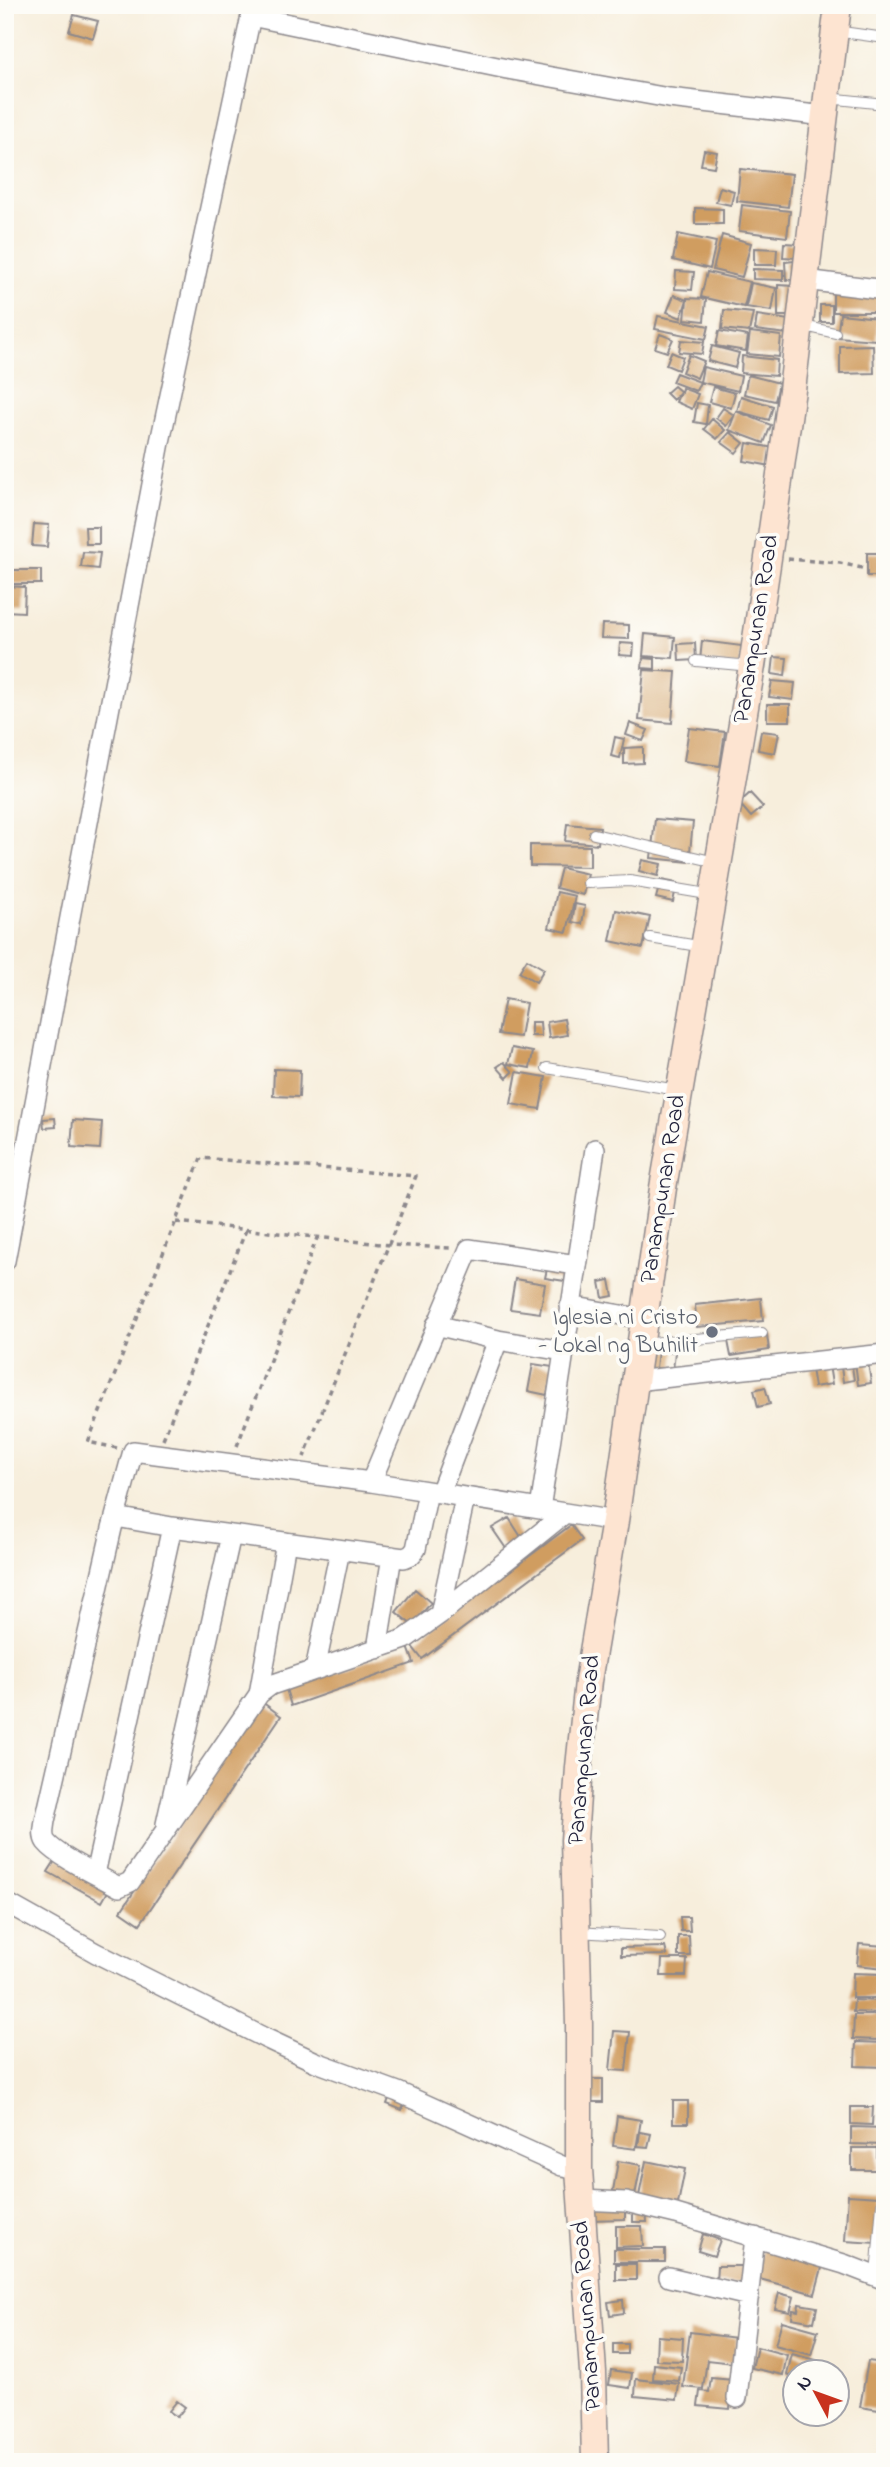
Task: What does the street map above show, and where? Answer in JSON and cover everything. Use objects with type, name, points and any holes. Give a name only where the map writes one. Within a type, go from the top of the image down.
[{"type":"street","points":[[5,1261],[160,442],[252,11],[507,69],[668,98],[826,107]]},
{"type":"street","name":"Panampunan Road","points":[[595,2462],[593,2372],[579,2169],[579,2024],[574,1840],[579,1767],[588,1681],[615,1521],[634,1381],[768,558],[800,324],[836,18]]},
{"type":"street","points":[[805,280],[885,290]]},
{"type":"street","points":[[540,1509],[595,1149]]},
{"type":"street","points":[[371,1482],[469,1249],[577,1265]]},
{"type":"street","points":[[570,1306],[642,1332]]},
{"type":"street","points":[[436,1325],[498,1340],[563,1351]]},
{"type":"street","points":[[116,1517],[340,1550],[404,1558],[411,1555],[416,1549],[434,1492],[498,1340]]},
{"type":"street","points":[[634,1381],[885,1354]]},
{"type":"street","points":[[564,1514],[405,1639],[271,1685],[258,1694],[164,1836],[130,1882],[119,1886],[57,1851],[45,1841],[43,1833],[67,1720],[133,1451],[371,1482],[615,1521]]},
{"type":"street","points":[[440,1614],[465,1498]]},
{"type":"street","points":[[95,1874],[172,1527]]},
{"type":"street","points":[[164,1836],[231,1535]]},
{"type":"street","points":[[258,1694],[286,1542]]},
{"type":"street","points":[[315,1670],[340,1550]]},
{"type":"street","points":[[377,1649],[392,1556]]},
{"type":"street","points":[[5,1902],[96,1953],[316,2062],[398,2092],[562,2166],[579,2169]]},
{"type":"street","points":[[580,2200],[626,2202],[755,2237],[880,2278]]},
{"type":"street","points":[[737,2398],[755,2237]]},
{"type":"street","points":[[669,2277],[749,2296]]},
{"type":"lane","points":[[836,18],[885,38]]},
{"type":"lane","points":[[826,107],[885,104]]},
{"type":"lane","points":[[800,324],[835,333]]},
{"type":"lane","points":[[696,661],[752,666]]},
{"type":"lane","points":[[594,834],[719,863]]},
{"type":"lane","points":[[588,883],[630,881],[713,895]]},
{"type":"lane","points":[[650,937],[704,948]]},
{"type":"lane","points":[[547,1069],[680,1090]]},
{"type":"lane","points":[[642,1332],[762,1333]]},
{"type":"lane","points":[[576,1932],[660,1937]]},
{"type":"lane","points":[[880,2278],[882,2204]]},
{"type":"path","points":[[768,558],[840,563],[862,568]]},
{"type":"path","points":[[133,1451],[88,1442],[201,1158],[416,1176],[298,1472]]},
{"type":"path","points":[[176,1222],[390,1245],[469,1249]]},
{"type":"path","points":[[157,1454],[246,1230]]},
{"type":"path","points":[[230,1465],[317,1237]]},
{"type":"building","points":[[74,15],[98,21],[93,38],[69,31]]},
{"type":"building","points":[[704,150],[717,152],[714,167],[701,165]]},
{"type":"building","points":[[740,169],[792,174],[788,207],[737,201]]},
{"type":"building","points":[[720,187],[734,191],[731,205],[716,202]]},
{"type":"building","points":[[742,205],[790,211],[787,237],[739,231]]},
{"type":"building","points":[[695,208],[723,209],[723,224],[695,224]]},
{"type":"building","points":[[678,234],[716,242],[710,269],[673,260]]},
{"type":"building","points":[[722,235],[751,243],[742,277],[713,270]]},
{"type":"building","points":[[784,243],[799,244],[798,258],[783,257]]},
{"type":"building","points":[[754,248],[777,249],[776,265],[754,265]]},
{"type":"building","points":[[794,261],[796,279],[786,280],[785,262]]},
{"type":"building","points":[[753,269],[783,270],[783,280],[753,279]]},
{"type":"building","points":[[676,271],[694,272],[692,290],[675,289]]},
{"type":"building","points":[[707,272],[750,282],[744,307],[701,297]]},
{"type":"building","points":[[751,283],[776,288],[772,311],[746,307]]},
{"type":"building","points":[[778,285],[794,286],[794,316],[778,316]]},
{"type":"building","points":[[833,291],[878,291],[877,312],[833,312]]},
{"type":"building","points":[[674,295],[687,300],[681,318],[667,312]]},
{"type":"building","points":[[687,298],[706,299],[704,321],[685,319]]},
{"type":"building","points":[[820,305],[832,305],[832,322],[820,322]]},
{"type":"building","points":[[724,310],[753,313],[749,332],[722,329]]},
{"type":"building","points":[[840,314],[878,318],[876,340],[837,337]]},
{"type":"building","points":[[757,315],[789,320],[787,334],[755,330]]},
{"type":"building","points":[[658,316],[709,326],[706,339],[655,329]]},
{"type":"building","points":[[719,331],[748,336],[746,351],[716,346]]},
{"type":"building","points":[[750,332],[781,336],[779,357],[747,354]]},
{"type":"building","points":[[660,334],[673,339],[667,352],[655,348]]},
{"type":"building","points":[[681,340],[704,342],[702,354],[679,352]]},
{"type":"building","points":[[873,345],[874,373],[840,374],[840,346]]},
{"type":"building","points":[[712,346],[739,353],[735,368],[708,361]]},
{"type":"building","points":[[671,352],[683,357],[678,370],[666,365]]},
{"type":"building","points":[[689,355],[704,361],[697,378],[682,372]]},
{"type":"building","points":[[742,356],[777,360],[776,376],[741,373]]},
{"type":"building","points":[[703,367],[741,376],[738,391],[700,382]]},
{"type":"building","points":[[676,373],[700,382],[696,391],[672,382]]},
{"type":"building","points":[[748,375],[779,383],[775,401],[744,394]]},
{"type":"building","points":[[674,386],[681,392],[682,388],[698,394],[692,409],[676,402],[680,392],[673,400],[666,393]]},
{"type":"building","points":[[713,387],[735,393],[731,408],[709,402]]},
{"type":"building","points":[[741,396],[773,406],[769,420],[737,411]]},
{"type":"building","points":[[697,403],[708,405],[706,424],[694,422]]},
{"type":"building","points":[[723,408],[734,415],[726,426],[716,418]]},
{"type":"building","points":[[736,411],[771,425],[764,443],[729,430]]},
{"type":"building","points":[[712,419],[725,430],[717,439],[704,429]]},
{"type":"building","points":[[730,432],[744,443],[736,453],[721,442]]},
{"type":"building","points":[[747,443],[774,448],[771,466],[744,461]]},
{"type":"building","points":[[34,524],[49,525],[47,547],[32,546]]},
{"type":"building","points":[[85,527],[99,527],[99,544],[86,544]]},
{"type":"building","points":[[83,552],[100,553],[98,569],[81,567]]},
{"type":"building","points":[[867,553],[885,553],[885,576],[867,576]]},
{"type":"building","points":[[5,570],[41,570],[41,584],[5,584]]},
{"type":"building","points":[[5,586],[25,587],[24,612],[5,611]]},
{"type":"building","points":[[602,624],[629,625],[629,639],[601,638]]},
{"type":"building","points":[[645,634],[675,637],[673,658],[643,656]]},
{"type":"building","points":[[702,641],[742,646],[740,666],[700,661]]},
{"type":"building","points":[[620,643],[634,644],[633,656],[619,655]]},
{"type":"building","points":[[695,643],[696,660],[679,661],[678,644]]},
{"type":"building","points":[[774,657],[787,658],[785,676],[772,674]]},
{"type":"building","points":[[643,658],[655,659],[655,669],[642,668]]},
{"type":"building","points":[[644,670],[676,672],[672,723],[639,720]]},
{"type":"building","points":[[772,681],[795,683],[793,700],[769,697]]},
{"type":"building","points":[[767,704],[790,704],[790,721],[767,721]]},
{"type":"building","points":[[630,723],[648,730],[643,741],[626,735]]},
{"type":"building","points":[[689,728],[725,732],[720,766],[684,761]]},
{"type":"building","points":[[761,731],[779,733],[775,753],[758,750]]},
{"type":"building","points":[[615,737],[624,739],[620,758],[611,756]]},
{"type":"building","points":[[643,747],[643,763],[624,764],[624,748]]},
{"type":"building","points":[[750,793],[763,807],[751,817],[739,803]]},
{"type":"building","points":[[655,819],[693,822],[689,862],[651,858]]},
{"type":"building","points":[[567,824],[600,827],[598,844],[565,841]]},
{"type":"building","points":[[530,845],[590,846],[590,867],[530,866]]},
{"type":"building","points":[[642,860],[661,864],[658,876],[639,871]]},
{"type":"building","points":[[561,868],[588,874],[583,895],[556,888]]},
{"type":"building","points":[[661,880],[677,883],[673,902],[656,898]]},
{"type":"building","points":[[557,892],[575,896],[567,932],[549,928]]},
{"type":"building","points":[[575,904],[585,906],[582,924],[572,922]]},
{"type":"building","points":[[616,910],[650,917],[643,948],[610,941]]},
{"type":"building","points":[[527,959],[544,969],[536,982],[519,972]]},
{"type":"building","points":[[505,999],[526,1003],[520,1037],[498,1034]]},
{"type":"building","points":[[564,1019],[567,1035],[549,1038],[547,1022]]},
{"type":"building","points":[[531,1022],[540,1022],[541,1036],[531,1036]]},
{"type":"building","points":[[512,1048],[533,1052],[530,1068],[508,1064]]},
{"type":"building","points":[[504,1062],[513,1072],[507,1078],[497,1067]]},
{"type":"building","points":[[274,1069],[300,1070],[299,1097],[273,1096]]},
{"type":"building","points":[[517,1072],[546,1077],[540,1109],[511,1104]]},
{"type":"building","points":[[55,1118],[56,1127],[44,1128],[43,1119]]},
{"type":"building","points":[[73,1120],[102,1122],[100,1149],[71,1147]]},
{"type":"building","points":[[548,1264],[567,1267],[565,1281],[545,1278]]},
{"type":"building","points":[[515,1279],[545,1284],[540,1313],[510,1309]]},
{"type":"building","points":[[610,1280],[613,1296],[603,1298],[600,1282]]},
{"type":"building","points":[[761,1298],[763,1321],[697,1327],[695,1305]]},
{"type":"building","points":[[767,1335],[769,1350],[731,1356],[728,1341]]},
{"type":"building","points":[[658,1350],[675,1352],[673,1370],[656,1368]]},
{"type":"building","points":[[868,1361],[871,1383],[858,1385],[855,1362]]},
{"type":"building","points":[[533,1364],[553,1367],[547,1395],[528,1391]]},
{"type":"building","points":[[829,1365],[832,1384],[814,1387],[811,1369]]},
{"type":"building","points":[[852,1366],[854,1380],[843,1382],[841,1367]]},
{"type":"building","points":[[765,1387],[770,1404],[758,1407],[754,1390]]},
{"type":"building","points":[[509,1518],[523,1540],[507,1550],[492,1528]]},
{"type":"building","points":[[571,1525],[582,1540],[422,1659],[411,1645]]},
{"type":"building","points":[[415,1589],[431,1603],[412,1625],[396,1612]]},
{"type":"building","points":[[408,1647],[414,1663],[291,1706],[286,1689]]},
{"type":"building","points":[[262,1702],[281,1716],[140,1924],[121,1911]]},
{"type":"building","points":[[58,1856],[111,1886],[102,1902],[48,1872]]},
{"type":"building","points":[[680,1917],[689,1917],[690,1931],[681,1931]]},
{"type":"building","points":[[678,1936],[689,1936],[690,1956],[678,1956]]},
{"type":"building","points":[[859,1944],[885,1946],[884,1968],[857,1965]]},
{"type":"building","points":[[665,1947],[667,1955],[621,1956],[621,1948]]},
{"type":"building","points":[[662,1959],[687,1959],[686,1976],[661,1976]]},
{"type":"building","points":[[853,1973],[882,1974],[881,1998],[852,1998]]},
{"type":"building","points":[[854,2000],[881,2001],[881,2013],[853,2012]]},
{"type":"building","points":[[854,2015],[880,2015],[879,2040],[853,2039]]},
{"type":"building","points":[[614,2031],[630,2032],[626,2071],[610,2070]]},
{"type":"building","points":[[856,2042],[885,2043],[885,2067],[855,2066]]},
{"type":"building","points":[[584,2079],[603,2079],[603,2102],[583,2102]]},
{"type":"building","points":[[391,2093],[406,2099],[402,2110],[387,2104]]},
{"type":"building","points":[[673,2101],[688,2101],[688,2123],[673,2123]]},
{"type":"building","points":[[851,2107],[873,2107],[872,2125],[851,2124]]},
{"type":"building","points":[[617,2116],[641,2120],[636,2149],[613,2146]]},
{"type":"building","points":[[851,2127],[885,2128],[885,2145],[851,2144]]},
{"type":"building","points":[[640,2132],[651,2134],[648,2147],[638,2146]]},
{"type":"building","points":[[852,2148],[877,2148],[877,2170],[852,2170]]},
{"type":"building","points":[[618,2161],[641,2165],[635,2195],[613,2191]]},
{"type":"building","points":[[646,2161],[685,2169],[678,2204],[639,2196]]},
{"type":"building","points":[[848,2195],[879,2197],[876,2243],[845,2241]]},
{"type":"building","points":[[625,2206],[625,2219],[588,2220],[587,2207]]},
{"type":"building","points":[[646,2209],[647,2222],[633,2222],[633,2210]]},
{"type":"building","points":[[616,2226],[642,2226],[643,2246],[616,2247]]},
{"type":"building","points":[[703,2234],[720,2240],[714,2256],[698,2251]]},
{"type":"building","points":[[764,2248],[823,2264],[815,2294],[756,2278]]},
{"type":"building","points":[[614,2249],[665,2249],[665,2262],[614,2262]]},
{"type":"building","points":[[616,2264],[636,2264],[636,2280],[616,2280]]},
{"type":"building","points":[[717,2266],[743,2266],[742,2283],[716,2282]]},
{"type":"building","points":[[779,2293],[794,2297],[790,2312],[775,2309]]},
{"type":"building","points":[[623,2300],[624,2313],[610,2315],[608,2302]]},
{"type":"building","points":[[799,2304],[817,2307],[814,2322],[792,2318],[793,2310],[798,2311]]},
{"type":"building","points":[[782,2321],[818,2331],[811,2355],[775,2345]]},
{"type":"building","points":[[690,2332],[737,2338],[733,2363],[707,2360],[703,2389],[683,2387]]},
{"type":"building","points":[[657,2336],[683,2338],[682,2361],[656,2360]]},
{"type":"building","points":[[613,2344],[627,2344],[627,2354],[613,2354]]},
{"type":"building","points":[[757,2347],[787,2355],[786,2358],[782,2358],[782,2375],[752,2368]]},
{"type":"building","points":[[792,2354],[808,2358],[791,2358]]},
{"type":"building","points":[[868,2361],[883,2363],[881,2375],[885,2376],[885,2411],[860,2407]]},
{"type":"building","points":[[654,2364],[681,2367],[679,2381],[653,2379]]},
{"type":"building","points":[[611,2370],[632,2373],[630,2388],[609,2385]]},
{"type":"building","points":[[711,2378],[733,2380],[730,2409],[698,2406],[700,2391],[709,2392]]},
{"type":"building","points":[[636,2379],[679,2384],[677,2400],[635,2396]]},
{"type":"building","points":[[177,2401],[185,2407],[177,2417],[169,2411]]},
{"type":"place","name":"Iglesia ni Cristo - Lokal ng Buhilit","points":[[712,1332]]}]
